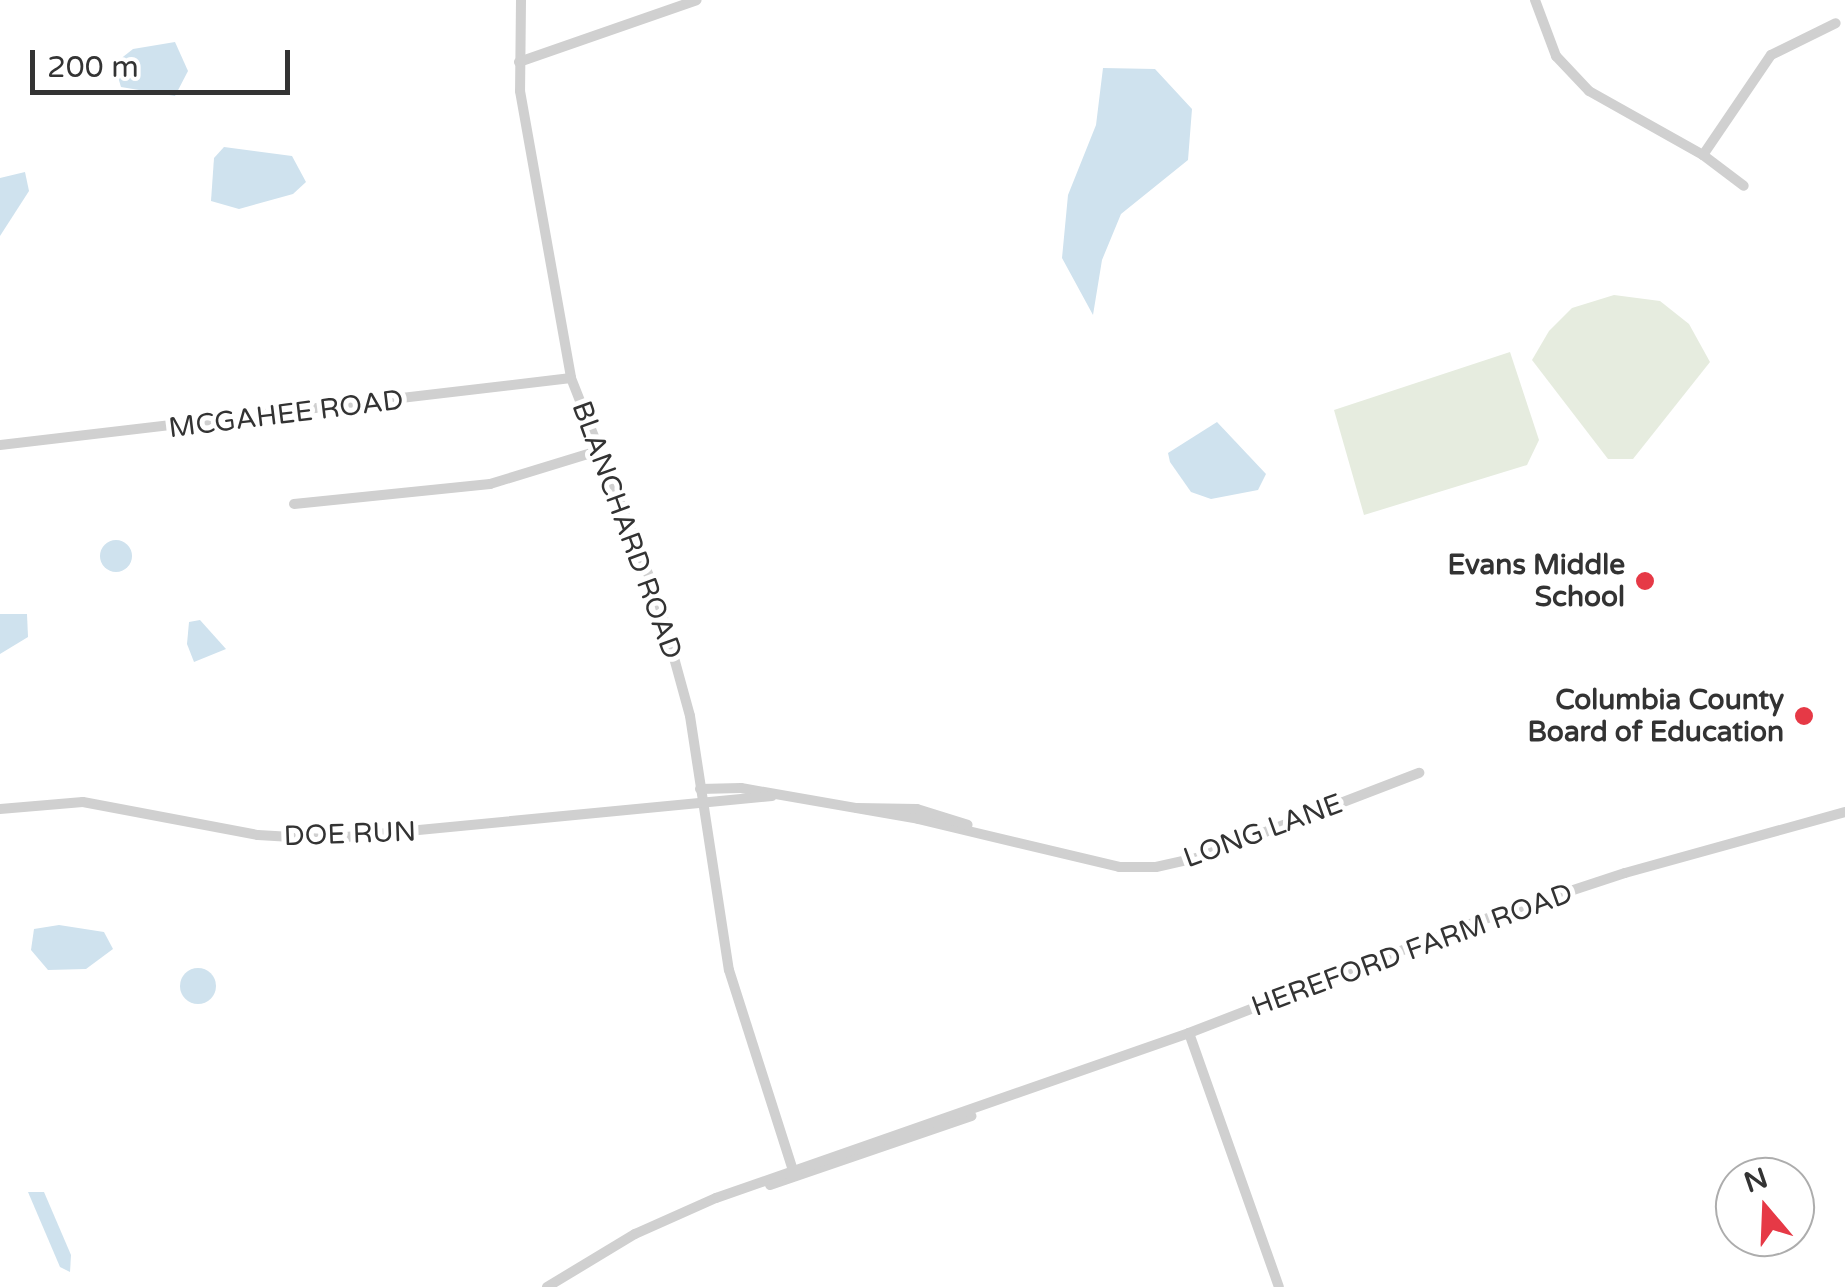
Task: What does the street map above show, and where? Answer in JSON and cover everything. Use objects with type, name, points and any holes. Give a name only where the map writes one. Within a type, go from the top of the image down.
[{"type":"street","name":"BLANCHARD ROAD","points":[[521,0],[519,62],[540,233],[572,378],[657,596],[690,716],[729,970],[793,1170]]},
{"type":"street","points":[[519,62],[697,0]]},
{"type":"street","points":[[1535,0],[1556,56],[1589,90],[1703,155],[1744,186]]},
{"type":"street","points":[[1703,155],[1771,56],[1836,23]]},
{"type":"street","name":"MCGAHEE ROAD","points":[[0,445],[572,378]]},
{"type":"street","points":[[294,504],[490,484],[602,450]]},
{"type":"street","name":"LONG LANE","points":[[700,795],[772,796],[834,809],[917,809],[986,834],[1119,867],[1175,864],[1419,773]]},
{"type":"street","name":"DOE RUN","points":[[0,809],[83,802],[258,835],[325,840],[700,795]]},
{"type":"street","name":"HEREFORD FARM ROAD","points":[[547,1287],[635,1234],[716,1198],[1189,1033],[1470,924],[1625,872],[1845,812]]},
{"type":"street","points":[[1189,1033],[1279,1287]]},
{"type":"street","name":"HEREFORD FARM ROAD","points":[[716,1198],[893,1146],[986,1106]]},
{"type":"shaded area","points":[[1614,295],[1660,301],[1689,324],[1710,362],[1633,459],[1608,459],[1532,360],[1549,331],[1572,308]]},
{"type":"shaded area","points":[[1510,352],[1539,440],[1527,465],[1364,515],[1334,410]]},
{"type":"water","points":[[175,42],[188,71],[175,96],[121,87],[114,64],[133,49]]},
{"type":"water","points":[[1103,68],[1155,69],[1192,109],[1188,160],[1121,214],[1102,260],[1093,315],[1062,258],[1068,195],[1096,125]]},
{"type":"water","points":[[224,147],[292,156],[306,182],[293,194],[239,209],[211,201],[214,158]]},
{"type":"water","points":[[25,172],[29,191],[0,236],[0,178]]},
{"type":"water","points":[[1217,422],[1266,474],[1258,490],[1211,499],[1191,492],[1170,462],[1168,453]]},
{"type":"water","points":[[116,540],[127,545],[132,556],[127,567],[116,572],[105,567],[100,556],[105,545]]},
{"type":"water","points":[[0,614],[27,614],[28,637],[0,654]]},
{"type":"water","points":[[200,620],[226,649],[194,662],[187,644],[189,622]]},
{"type":"water","points":[[59,925],[104,932],[113,949],[86,969],[48,970],[31,950],[34,929]]},
{"type":"water","points":[[198,968],[210,974],[216,986],[210,998],[198,1004],[186,998],[180,986],[186,974]]},
{"type":"water","points":[[28,1192],[44,1192],[71,1255],[70,1272],[60,1267]]},
{"type":"place","name":"Evans Middle School","points":[[1645,581]]},
{"type":"place","name":"Columbia County Board of Education","points":[[1804,716]]}]
